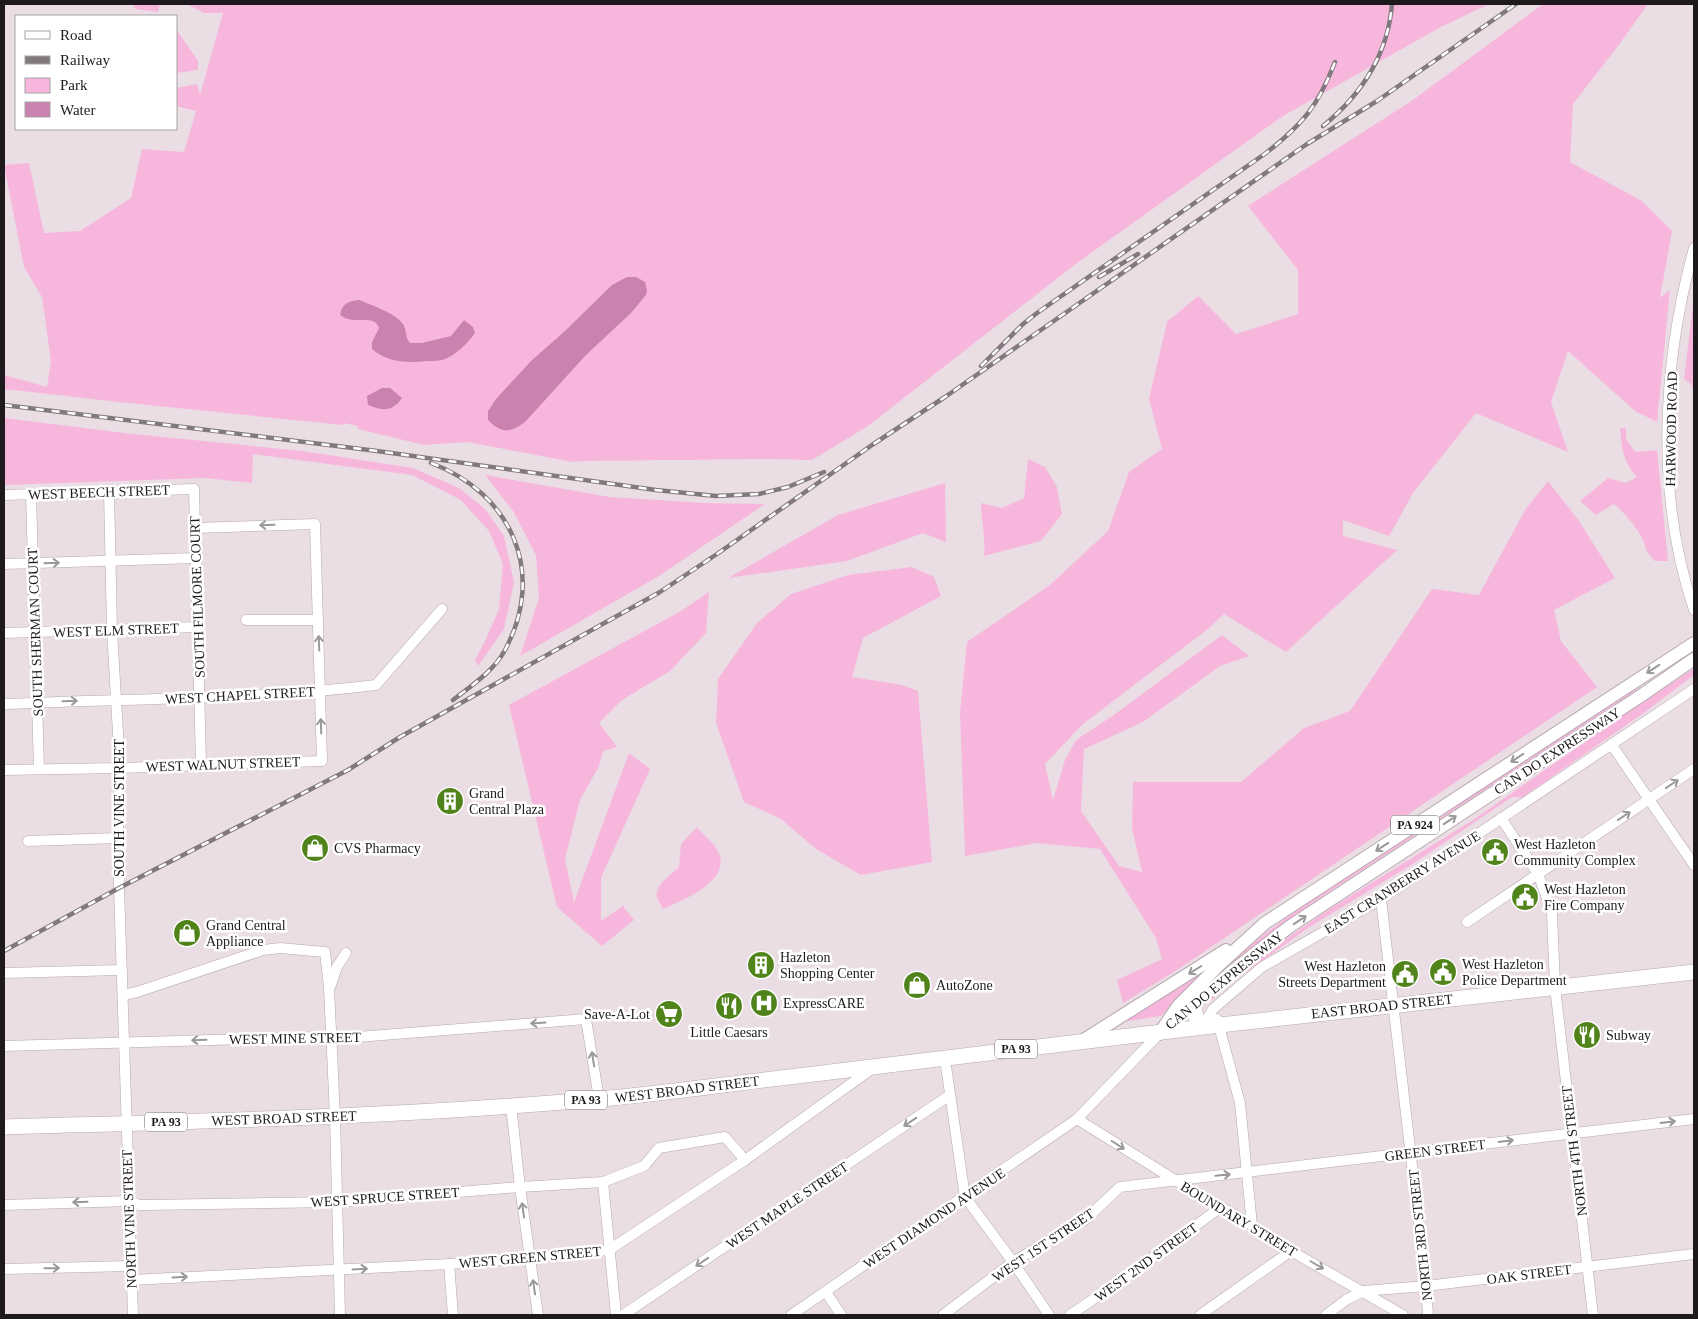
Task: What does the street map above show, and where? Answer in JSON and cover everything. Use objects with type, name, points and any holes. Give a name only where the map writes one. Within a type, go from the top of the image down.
[{"type":"highway","name":"EAST BROAD STREET","points":[[1159,1034],[1200,1027],[1694,972]]},
{"type":"highway","points":[[1193,1005],[1200,1027]]},
{"type":"highway","name":"WEST BROAD STREET","points":[[4,1127],[336,1117],[599,1099],[873,1068],[1082,1041],[1159,1034]]},
{"type":"main road","name":"CAN DO EXPRESSWAY","points":[[1159,1034],[1178,1006],[1265,923],[1694,643]]},
{"type":"main road","name":"CAN DO EXPRESSWAY","points":[[1159,1034],[1289,927],[1694,660]]},
{"type":"main road","points":[[1082,1041],[1228,949],[1265,923]]},
{"type":"street","name":"HARWOOD ROAD","points":[[1694,248],[1678,313],[1670,378],[1668,448],[1670,500],[1676,545],[1694,610]]},
{"type":"street","name":"WEST BEECH STREET","points":[[4,495],[194,490]]},
{"type":"street","name":"SOUTH FILMORE COURT","points":[[194,490],[201,764]]},
{"type":"street","name":"SOUTH VINE STREET","points":[[108,492],[112,630],[120,768],[118,838],[126,1123]]},
{"type":"street","name":"SOUTH SHERMAN COURT","points":[[31,494],[39,769]]},
{"type":"street","points":[[195,528],[315,524],[320,692]]},
{"type":"street","points":[[4,564],[196,558]]},
{"type":"street","name":"WEST CHAPEL STREET","points":[[4,704],[320,692],[376,685],[442,609]]},
{"type":"street","points":[[246,620],[318,620]]},
{"type":"street","name":"WEST ELM STREET","points":[[4,633],[198,627]]},
{"type":"street","name":"EAST CRANBERRY AVENUE","points":[[1200,1027],[1213,1009],[1262,967],[1381,898],[1694,689]]},
{"type":"street","name":"WEST WALNUT STREET","points":[[4,770],[322,761],[320,692]]},
{"type":"street","points":[[1611,744],[1694,865]]},
{"type":"street","points":[[1467,922],[1694,769]]},
{"type":"street","name":"NORTH 4TH STREET","points":[[1501,818],[1538,874],[1552,912],[1555,988],[1593,1315]]},
{"type":"street","points":[[28,841],[118,838]]},
{"type":"street","name":"NORTH 3RD STREET","points":[[1381,898],[1428,1315]]},
{"type":"street","points":[[123,995],[263,950],[280,948],[324,952],[329,987],[336,1117],[340,1315]]},
{"type":"street","points":[[329,987],[337,967],[346,953]]},
{"type":"street","points":[[4,973],[122,970]]},
{"type":"street","points":[[1213,1009],[1220,1025],[1240,1103],[1252,1225]]},
{"type":"street","name":"WEST MINE STREET","points":[[4,1046],[318,1036],[332,1039],[586,1020],[599,1099]]},
{"type":"street","name":"WEST DIAMOND AVENUE","points":[[791,1315],[1077,1119],[1159,1034]]},
{"type":"street","points":[[945,1059],[965,1197],[1049,1315]]},
{"type":"street","name":"WEST GREEN STREET","points":[[131,1280],[449,1264],[609,1250],[745,1160],[873,1068]]},
{"type":"street","name":"WEST MAPLE STREET","points":[[623,1315],[950,1095]]},
{"type":"street","points":[[512,1105],[520,1187],[538,1315]]},
{"type":"street","name":"BOUNDARY STREET","points":[[1077,1119],[1252,1225],[1291,1251],[1403,1315]]},
{"type":"street","name":"GREEN STREET","points":[[1175,1180],[1694,1119]]},
{"type":"street","name":"NORTH VINE STREET","points":[[126,1123],[132,1315]]},
{"type":"street","name":"WEST SPRUCE STREET","points":[[4,1205],[129,1201],[139,1205],[338,1202],[603,1182],[644,1166],[659,1148],[725,1137],[745,1160]]},
{"type":"street","name":"WEST 1ST STREET","points":[[943,1315],[1013,1262],[1086,1220],[1120,1187],[1175,1180]]},
{"type":"street","points":[[603,1182],[616,1315]]},
{"type":"street","name":"WEST 2ND STREET","points":[[1070,1315],[1125,1278],[1221,1207]]},
{"type":"street","points":[[1200,1315],[1291,1251]]},
{"type":"street","name":"OAK STREET","points":[[1363,1292],[1694,1254]]},
{"type":"street","points":[[449,1264],[453,1315]]},
{"type":"street","points":[[4,1269],[131,1266]]},
{"type":"street","points":[[826,1292],[841,1315]]},
{"type":"street","points":[[1326,1315],[1346,1300],[1363,1292]]},
{"type":"green space","points":[[133,4],[160,4],[158,12],[135,9]]},
{"type":"green space","points":[[187,4],[1489,4],[1441,27],[1283,116],[1077,263],[868,426],[812,460],[573,462],[467,442],[424,445],[358,429],[358,426],[343,423],[343,425],[4,389],[4,375],[47,387],[51,361],[42,297],[24,267],[4,165],[29,163],[44,233],[80,231],[131,198],[142,149],[184,152],[196,111],[178,106],[178,88],[197,84],[200,95],[223,13],[204,13]]},
{"type":"green space","points":[[1543,4],[1648,4],[1573,104],[1570,162],[1642,201],[1672,231],[1660,298],[1670,290],[1657,422],[1635,411],[1568,351],[1551,402],[1568,452],[1476,413],[1413,493],[1389,536],[1343,520],[1343,536],[1397,550],[1286,652],[1224,614],[1208,629],[1083,724],[1045,764],[1053,800],[1065,760],[1076,740],[1111,717],[1222,635],[1249,656],[1220,666],[1143,722],[1084,749],[1081,811],[1119,866],[1142,872],[1132,828],[1133,782],[1241,782],[1304,728],[1350,711],[1432,589],[1479,595],[1525,510],[1548,481],[1579,521],[1615,578],[1554,610],[1561,641],[1597,687],[1174,972],[1123,1003],[1117,980],[1162,959],[1156,938],[1100,849],[1037,843],[965,856],[960,712],[967,642],[1050,585],[1108,531],[1129,472],[1162,449],[1149,399],[1167,322],[1198,296],[1236,334],[1298,314],[1298,270],[1248,206],[1413,100]]},
{"type":"green space","points":[[178,32],[198,61],[198,70],[178,73]]},
{"type":"green space","points":[[1694,296],[1694,392],[1691,384],[1684,379]]},
{"type":"green space","points":[[4,418],[133,434],[302,451],[413,468],[459,488],[485,509],[504,536],[514,582],[504,629],[478,666],[475,660],[499,609],[503,564],[489,531],[461,500],[412,475],[253,454],[252,483],[205,478],[4,485]]},
{"type":"green space","points":[[1620,428],[1626,428],[1626,439],[1635,452],[1657,450],[1668,561],[1655,561],[1651,557],[1636,529],[1614,504],[1596,515],[1580,501],[1608,478],[1626,483],[1637,477],[1624,455]]},
{"type":"green space","points":[[1028,459],[1045,467],[1057,487],[1062,514],[1041,541],[984,556],[981,503],[1002,508],[1024,498]]},
{"type":"green space","points":[[485,475],[610,497],[705,503],[765,504],[659,576],[520,656],[539,598],[536,555],[513,511]]},
{"type":"green space","points":[[945,483],[946,542],[923,533],[847,561],[728,578],[838,515]]},
{"type":"green space","points":[[912,567],[934,577],[941,596],[863,638],[852,677],[902,685],[918,691],[932,862],[861,875],[816,849],[781,819],[744,802],[716,723],[718,679],[757,623],[791,594],[848,575]]},
{"type":"green space","points":[[709,592],[706,633],[670,671],[622,700],[599,723],[617,747],[603,751],[599,766],[580,800],[565,859],[574,902],[629,753],[650,769],[601,878],[601,921],[623,906],[634,920],[602,946],[557,907],[509,705],[681,611]]},
{"type":"green space","points":[[1693,669],[1694,675],[1645,712],[1523,797],[1512,797],[1411,865],[1311,926],[1232,982],[1211,1001],[1209,999],[1254,961],[1328,910],[1476,818]]},
{"type":"green space","points":[[1652,677],[1631,694],[1312,903],[1247,951],[1204,986],[1262,936],[1324,891]]},
{"type":"green space","points":[[697,827],[718,851],[721,861],[719,871],[704,888],[663,909],[657,897],[658,888],[679,867],[681,844]]},
{"type":"green space","points":[[1205,970],[1161,1016],[1122,1022]]},
{"type":"water","points":[[627,277],[636,277],[645,282],[647,290],[646,295],[631,313],[586,355],[525,422],[510,430],[502,430],[493,425],[488,420],[488,411],[496,399],[531,361],[612,285]]},
{"type":"water","points":[[360,300],[389,313],[399,320],[404,326],[410,343],[422,343],[451,336],[464,320],[473,327],[475,333],[460,349],[442,360],[413,362],[391,359],[378,354],[372,349],[372,342],[379,328],[377,324],[368,320],[351,320],[340,315],[342,308],[347,303]]},
{"type":"water","points":[[382,388],[390,388],[402,398],[395,406],[387,409],[368,405],[367,396]]},
{"type":"railway","points":[[1323,126],[1349,101],[1370,72],[1385,40],[1392,4]]},
{"type":"railway","points":[[4,951],[119,888],[348,770],[400,737],[660,592],[872,445],[945,397],[1307,144],[1377,101],[1516,4]]},
{"type":"railway","points":[[981,366],[1023,324],[1037,313],[1279,143],[1308,113],[1322,91],[1335,62]]},
{"type":"railway","points":[[1099,277],[1138,254]]},
{"type":"railway","points":[[4,405],[377,451],[656,490],[716,496],[759,494],[788,487],[824,472]]},
{"type":"railway","points":[[431,463],[459,476],[482,494],[501,515],[514,538],[521,564],[522,592],[517,621],[505,650],[495,665],[453,700]]},
{"type":"place","name":"Grand Central Plaza","points":[[450,801]]},
{"type":"place","name":"CVS Pharmacy","points":[[315,848]]},
{"type":"place","name":"West Hazleton Community Complex","points":[[1495,852]]},
{"type":"place","name":"West Hazleton Fire Company","points":[[1525,897]]},
{"type":"place","name":"Grand Central Appliance","points":[[187,933]]},
{"type":"place","name":"Hazleton Shopping Center","points":[[761,965]]},
{"type":"place","name":"West Hazleton Police Department","points":[[1443,972]]},
{"type":"place","name":"West Hazleton Streets Department","points":[[1405,974]]},
{"type":"place","name":"AutoZone","points":[[917,985]]},
{"type":"place","name":"ExpressCARE","points":[[764,1003]]},
{"type":"place","name":"Little Caesars","points":[[729,1006]]},
{"type":"place","name":"Save-A-Lot","points":[[669,1014]]},
{"type":"place","name":"Subway","points":[[1587,1035]]}]
